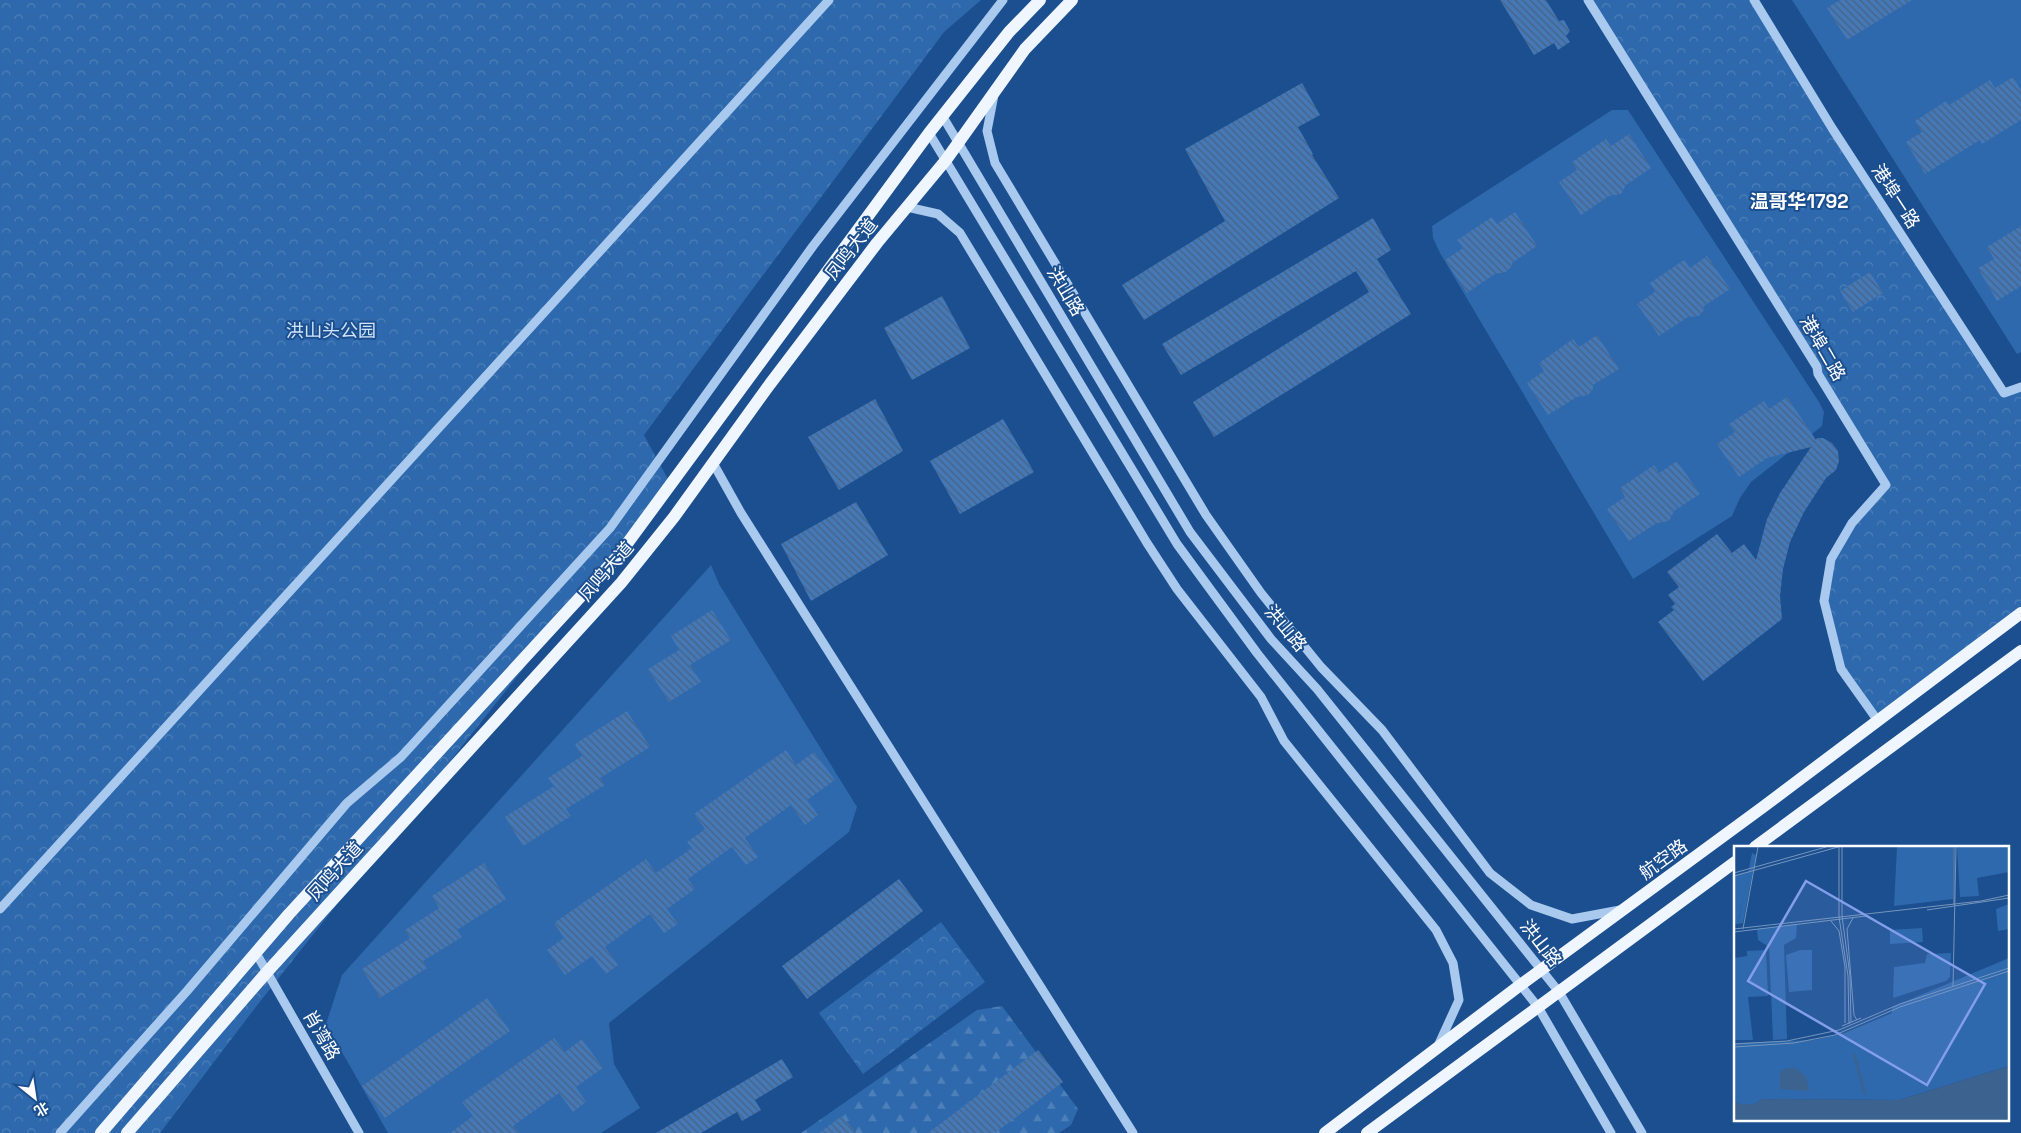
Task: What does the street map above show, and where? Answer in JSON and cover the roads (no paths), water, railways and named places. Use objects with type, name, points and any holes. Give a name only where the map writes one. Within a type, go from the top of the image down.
[{"type":"main road","name":"凤鸣大道","points":[[101,1133],[256,953],[618,556],[942,117],[1009,32],[1040,0]]},
{"type":"main road","name":"凤鸣大道","points":[[128,1133],[267,972],[621,583],[674,517],[871,251],[946,160],[1025,49],[1072,0]]},
{"type":"main road","name":"航空路","points":[[1325,1133],[1519,986],[2021,613]]},
{"type":"main road","points":[[1756,846],[2021,651]]},
{"type":"main road","points":[[1367,1133],[1734,863]]},
{"type":"street","points":[[0,909],[829,0]]},
{"type":"street","points":[[60,1133],[187,991],[347,802],[401,757],[610,528],[814,246],[1003,0]]},
{"type":"street","name":"港埠二路","points":[[1588,0],[1817,367],[1818,374],[1886,485],[1852,523],[1831,560],[1824,601],[1841,669],[1878,721]]},
{"type":"street","name":"港埠一路","points":[[1754,0],[1832,128],[2004,393],[2021,387]]},
{"type":"street","points":[[996,89],[987,131],[995,163],[1206,515],[1261,593],[1321,666],[1382,730],[1490,873],[1532,906],[1572,919],[1623,910]]},
{"type":"street","name":"洪山路","points":[[942,117],[1190,532],[1272,639],[1317,689],[1542,969],[1559,992],[1642,1133]]},
{"type":"street","name":"洪山路","points":[[930,133],[1177,544],[1257,653],[1519,986],[1538,1007],[1611,1133]]},
{"type":"street","points":[[907,207],[938,214],[960,233],[1147,543],[1177,589],[1261,697],[1284,742],[1436,930],[1453,963],[1459,1000],[1437,1048]]},
{"type":"street","points":[[713,463],[740,513],[1133,1133]]},
{"type":"street","name":"肖湾路","points":[[256,953],[359,1133]]},
{"type":"district","name":"温哥华1792","points":[[1799,201]]},
{"type":"park label","name":"洪山头公园","points":[[331,330]]}]
